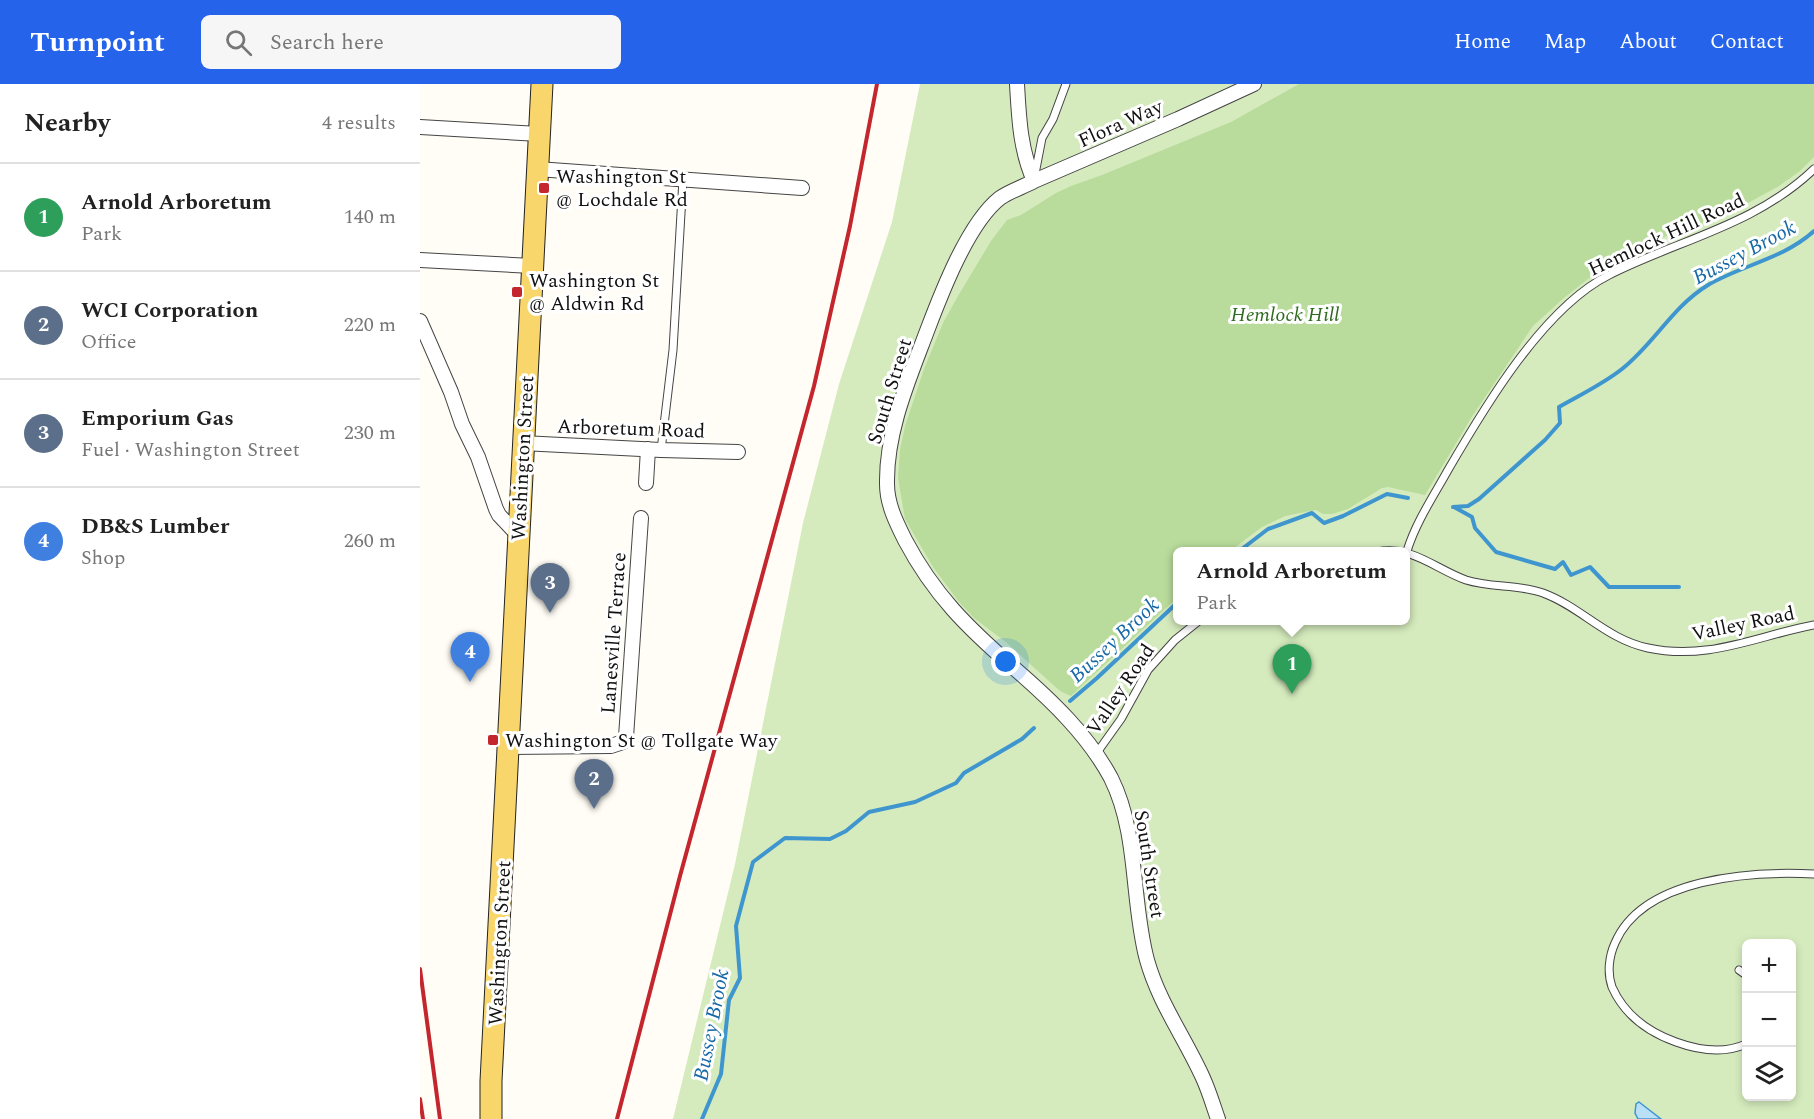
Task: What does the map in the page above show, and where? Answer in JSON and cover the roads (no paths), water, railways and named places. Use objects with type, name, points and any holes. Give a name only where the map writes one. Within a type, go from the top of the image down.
[{"type":"main road","name":"Washington Street","points":[[491,1119],[522,443],[542,84]]},
{"type":"street","points":[[1017,84],[1018,122],[1027,165],[1034,181]]},
{"type":"street","name":"Flora Way","points":[[1034,181],[1254,84]]},
{"type":"street","points":[[420,127],[539,134]]},
{"type":"street","points":[[537,169],[802,188]]},
{"type":"street","name":"South Street","points":[[1034,181],[1001,198],[990,208],[969,238],[932,318],[901,403],[891,445],[887,485],[890,507],[898,526],[927,577],[943,599],[963,622],[1066,717],[1096,754],[1111,779],[1124,816],[1142,938],[1152,975],[1167,1011],[1203,1077],[1218,1119]]},
{"type":"street","points":[[420,260],[532,266]]},
{"type":"street","points":[[420,321],[478,457],[496,509],[519,536]]},
{"type":"street","name":"Arboretum Road","points":[[522,443],[738,452]]},
{"type":"street","points":[[645,483],[655,450]]},
{"type":"street","name":"Lanesville Terrace","points":[[509,747],[611,746],[623,742],[626,736],[640,518]]},
{"type":"lane","points":[[1034,181],[1042,138],[1053,118],[1066,84]]},
{"type":"lane","name":"Hemlock Hill Road","points":[[1408,547],[1416,525],[1486,408],[1554,317],[1570,302],[1596,282],[1639,260],[1717,230],[1763,208],[1787,192],[1814,169]]},
{"type":"lane","points":[[655,450],[673,350],[683,179]]},
{"type":"lane","name":"Valley Road","points":[[1410,552],[1466,580],[1542,593],[1575,610],[1609,633],[1633,644],[1649,648],[1682,652],[1713,650],[1814,625]]},
{"type":"lane","name":"Valley Road","points":[[1096,754],[1121,719],[1148,670],[1175,640],[1195,625]]},
{"type":"lane","points":[[1742,1045],[1729,1050],[1690,1047],[1666,1038],[1639,1023],[1621,1003],[1611,983],[1609,968],[1611,950],[1622,928],[1636,912],[1659,898],[1694,885],[1764,873],[1814,874]]},
{"type":"water","points":[[1639,1102],[1661,1119],[1638,1119],[1635,1113],[1636,1104]]},
{"type":"waterway","name":"Bussey Brook","points":[[1453,507],[1468,506],[1479,499],[1545,440],[1560,423],[1559,407],[1622,369],[1695,294],[1721,278],[1776,255],[1802,241],[1814,231]]},
{"type":"waterway","name":"Bussey Brook","points":[[1245,547],[1268,529],[1312,513],[1324,523],[1387,494],[1408,498]]},
{"type":"waterway","points":[[1454,507],[1472,517],[1475,528],[1496,552],[1555,569],[1563,562],[1571,575],[1590,567],[1609,587],[1679,587]]},
{"type":"waterway","name":"Bussey Brook","points":[[1070,701],[1173,607]]},
{"type":"waterway","name":"Bussey Brook","points":[[702,1119],[721,1074],[729,1000],[740,978],[736,926],[753,862],[785,838],[830,839],[846,831],[869,812],[915,802],[956,783],[964,773],[1022,739],[1034,728]]},
{"type":"railway","points":[[617,1119],[680,876],[814,386],[850,226],[877,84]]},
{"type":"railway","points":[[420,969],[440,1119]]},
{"type":"railway","points":[[420,1099],[423,1119]]},
{"type":"place","name":"Washington St @ Lochdale Rd","points":[[544,188]]},
{"type":"place","name":"Washington St @ Aldwin Rd","points":[[517,292]]},
{"type":"place","name":"Emporium Gas","points":[[550,613]]},
{"type":"place","name":"DB&S Lumber","points":[[470,682]]},
{"type":"place","name":"Arnold Arboretum","points":[[1292,694]]},
{"type":"place","name":"Washington St @ Tollgate Way","points":[[493,740]]},
{"type":"place","name":"WCI Corporation","points":[[594,809]]},
{"type":"park label","name":"Hemlock Hill","points":[[1285,314]]}]
